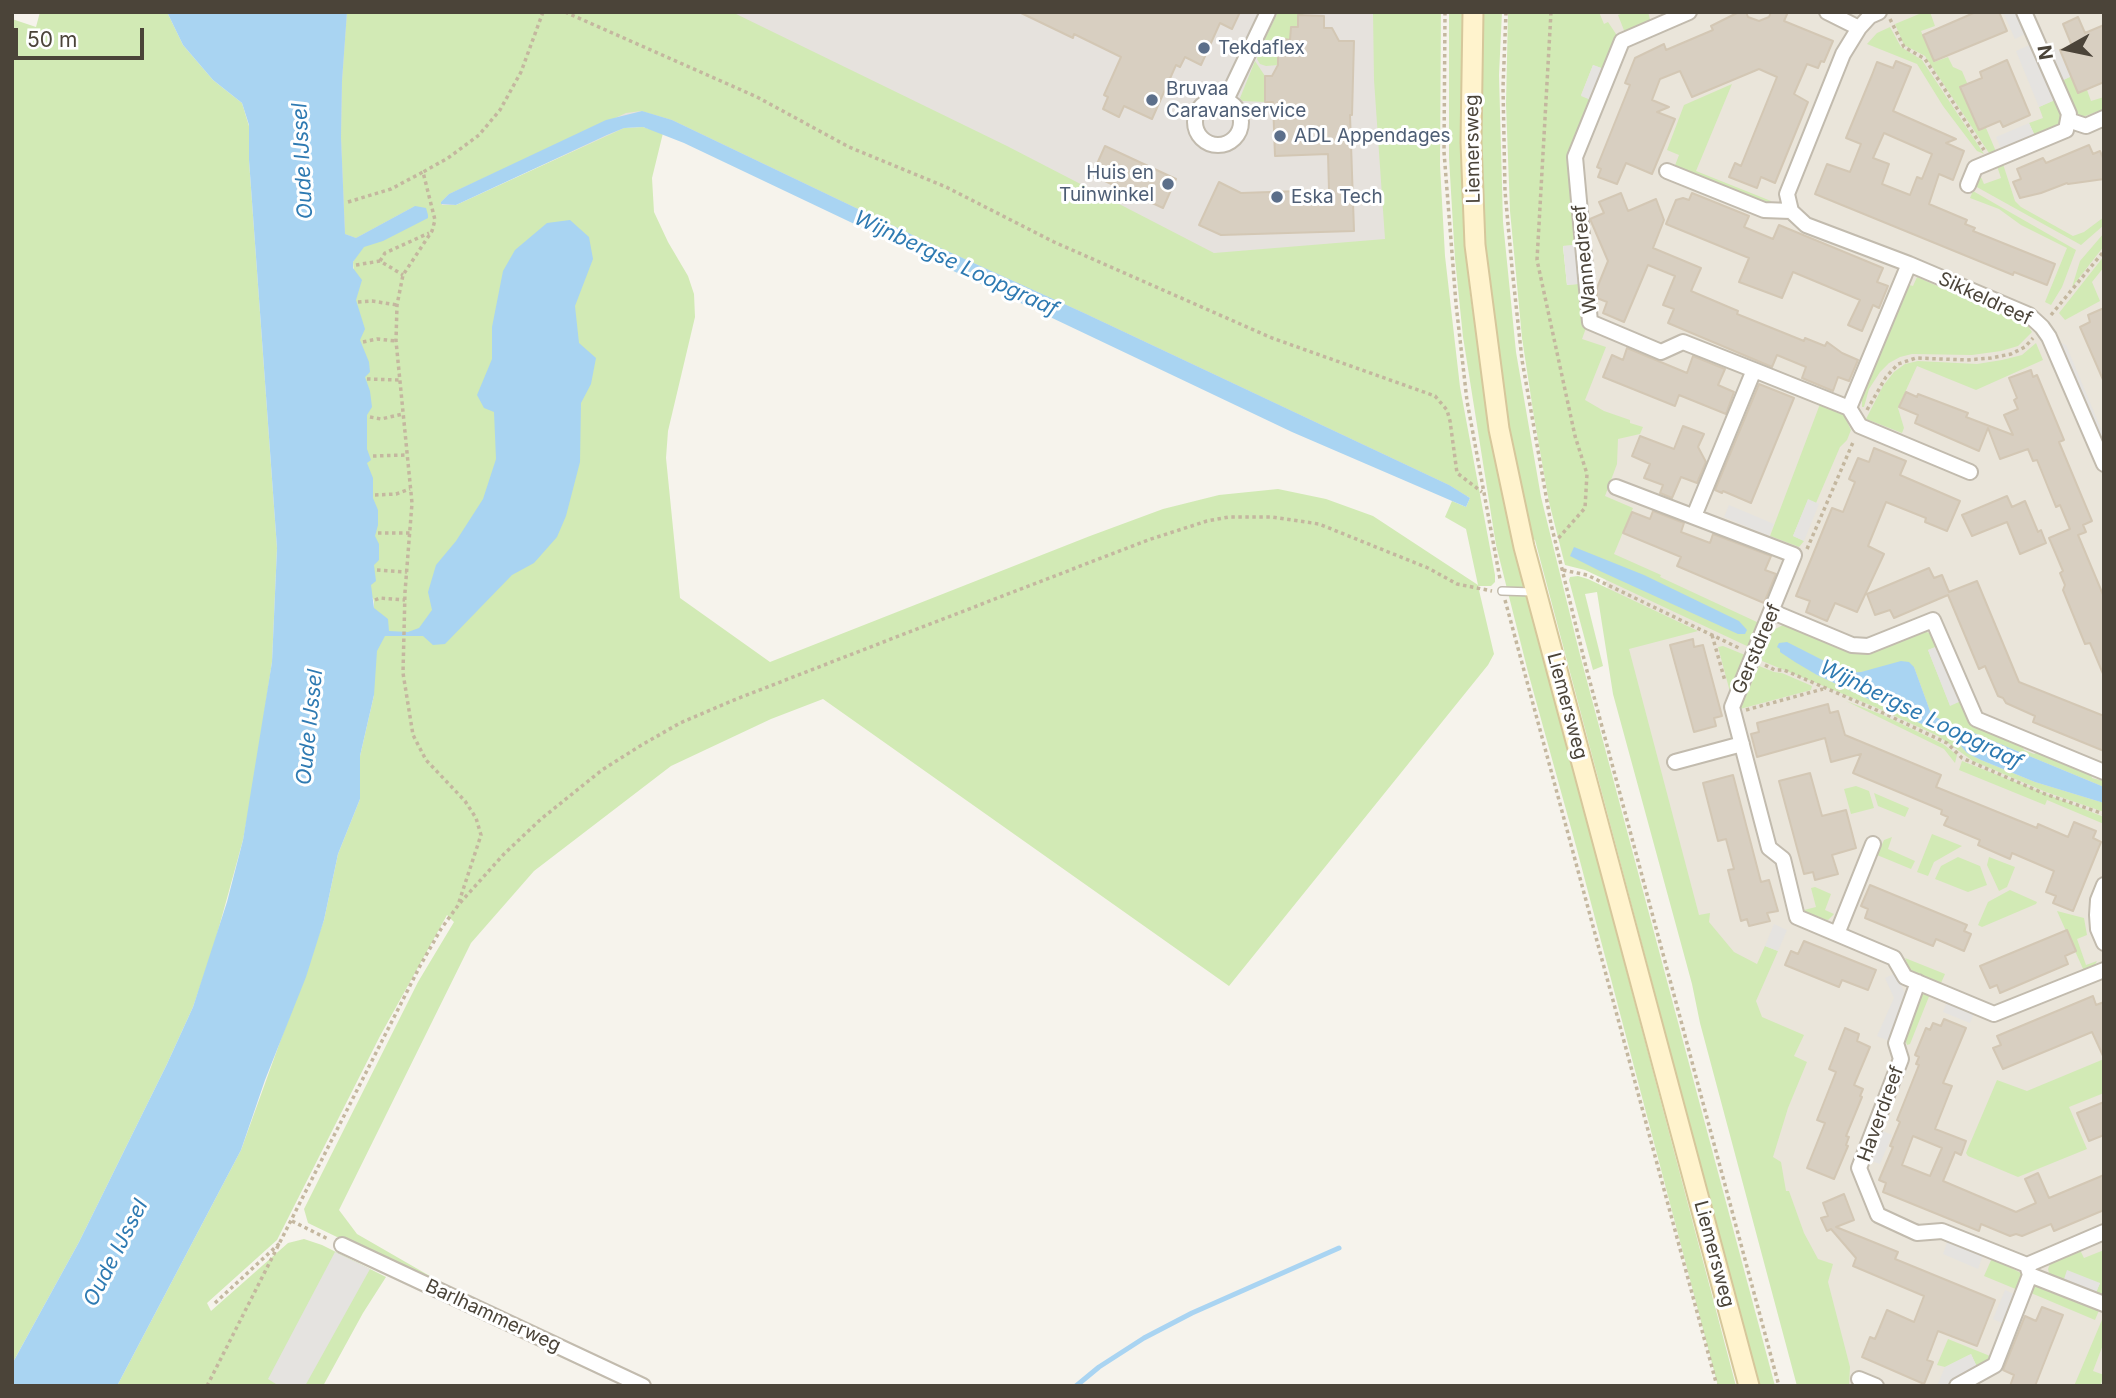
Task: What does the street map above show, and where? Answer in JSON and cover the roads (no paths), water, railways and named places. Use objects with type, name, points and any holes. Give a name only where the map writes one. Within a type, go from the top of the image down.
[{"type":"main road","name":"Liemersweg","points":[[1473,12],[1471,142],[1475,245],[1499,429],[1536,592],[1749,1386]]},
{"type":"street","points":[[1226,100],[1268,12]]},
{"type":"street","name":"Wannedreef","points":[[1689,12],[1622,41],[1574,157],[1590,322],[1661,352],[1683,342],[1849,408]]},
{"type":"street","points":[[1827,12],[1859,28]]},
{"type":"street","points":[[1791,212],[1787,194],[1843,54],[1859,28],[1878,12]]},
{"type":"street","points":[[1968,185],[1975,168],[2066,130],[2069,114],[2024,12]]},
{"type":"street","points":[[2068,120],[2085,126],[2104,118]]},
{"type":"street","name":"Sikkeldreef","points":[[1667,171],[1764,210],[1791,212],[1806,225],[1909,264],[2029,315],[2049,337],[2104,464]]},
{"type":"street","points":[[1909,264],[1849,408],[1860,426],[1970,472]]},
{"type":"street","points":[[1616,487],[1694,516],[1754,370]]},
{"type":"street","name":"Gerstdreef","points":[[1694,516],[1794,555],[1733,710],[1769,848],[1783,859],[1797,917],[1894,958],[1905,977],[1994,1014],[2104,970]]},
{"type":"street","points":[[1773,612],[1852,645],[1868,646],[1933,620],[1976,719],[2104,772]]},
{"type":"street","points":[[1675,762],[1742,744]]},
{"type":"street","points":[[1838,934],[1873,844]]},
{"type":"street","points":[[2104,885],[2098,900],[2098,929],[2104,943]]},
{"type":"street","name":"Haverdreef","points":[[1918,982],[1896,1043],[1901,1059],[1859,1168],[1878,1215],[1917,1233],[1942,1231],[2104,1304]]},
{"type":"street","points":[[1959,1385],[1995,1365],[2028,1270],[2104,1232]]},
{"type":"street","name":"Barlhammerweg","points":[[342,1245],[643,1386]]},
{"type":"street","points":[[1859,1379],[1876,1386]]},
{"type":"lane","points":[[1502,591],[1536,592]]},
{"type":"water","name":"Oude IJssel","points":[[167,12],[347,12],[341,137],[345,234],[356,238],[415,206],[426,208],[428,218],[383,241],[364,247],[353,262],[353,268],[362,280],[356,300],[365,329],[360,340],[370,372],[365,377],[372,407],[367,415],[367,449],[371,460],[367,463],[373,478],[373,498],[378,510],[375,536],[379,544],[379,560],[374,565],[376,581],[371,585],[374,608],[388,619],[389,631],[408,632],[419,628],[432,610],[428,592],[436,565],[456,541],[483,499],[496,459],[494,412],[484,408],[477,395],[492,359],[492,327],[503,271],[515,250],[547,223],[570,220],[589,237],[593,259],[575,306],[579,343],[596,358],[591,384],[581,403],[580,462],[566,516],[557,537],[534,563],[512,575],[445,644],[433,645],[423,636],[385,636],[377,651],[374,695],[360,756],[360,799],[338,854],[324,920],[306,977],[265,1080],[241,1150],[117,1386],[12,1386],[12,1364],[79,1242],[193,1007],[227,902],[243,840],[272,662],[277,548],[249,160],[249,125],[242,103],[213,80],[183,45]]},
{"type":"water","name":"Wijnbergse Loopgraaf","points":[[642,111],[672,120],[1449,485],[1470,498],[1466,507],[1292,432],[684,143],[643,127],[624,128],[607,135],[456,205],[441,204],[449,194],[606,120]]},
{"type":"water","points":[[1574,547],[1644,575],[1739,621],[1747,630],[1745,634],[1738,634],[1602,572],[1570,556]]},
{"type":"water","name":"Wijnbergse Loopgraaf","points":[[1787,642],[1848,673],[1901,661],[1909,662],[1914,667],[1930,711],[1935,717],[2104,787],[2104,803],[2035,782],[1967,753],[1956,740],[1817,675],[1795,662],[1777,647],[1779,643]]},
{"type":"waterway","points":[[1076,1386],[1099,1367],[1144,1338],[1192,1313],[1339,1248]]},
{"type":"place","name":"Tekdaflex","points":[[1204,48]]},
{"type":"place","name":"Bruvaa Caravanservice","points":[[1152,100]]},
{"type":"place","name":"ADL Appendages","points":[[1280,136]]},
{"type":"place","name":"Huis en Tuinwinkel","points":[[1168,184]]},
{"type":"place","name":"Eska Tech","points":[[1277,197]]}]
